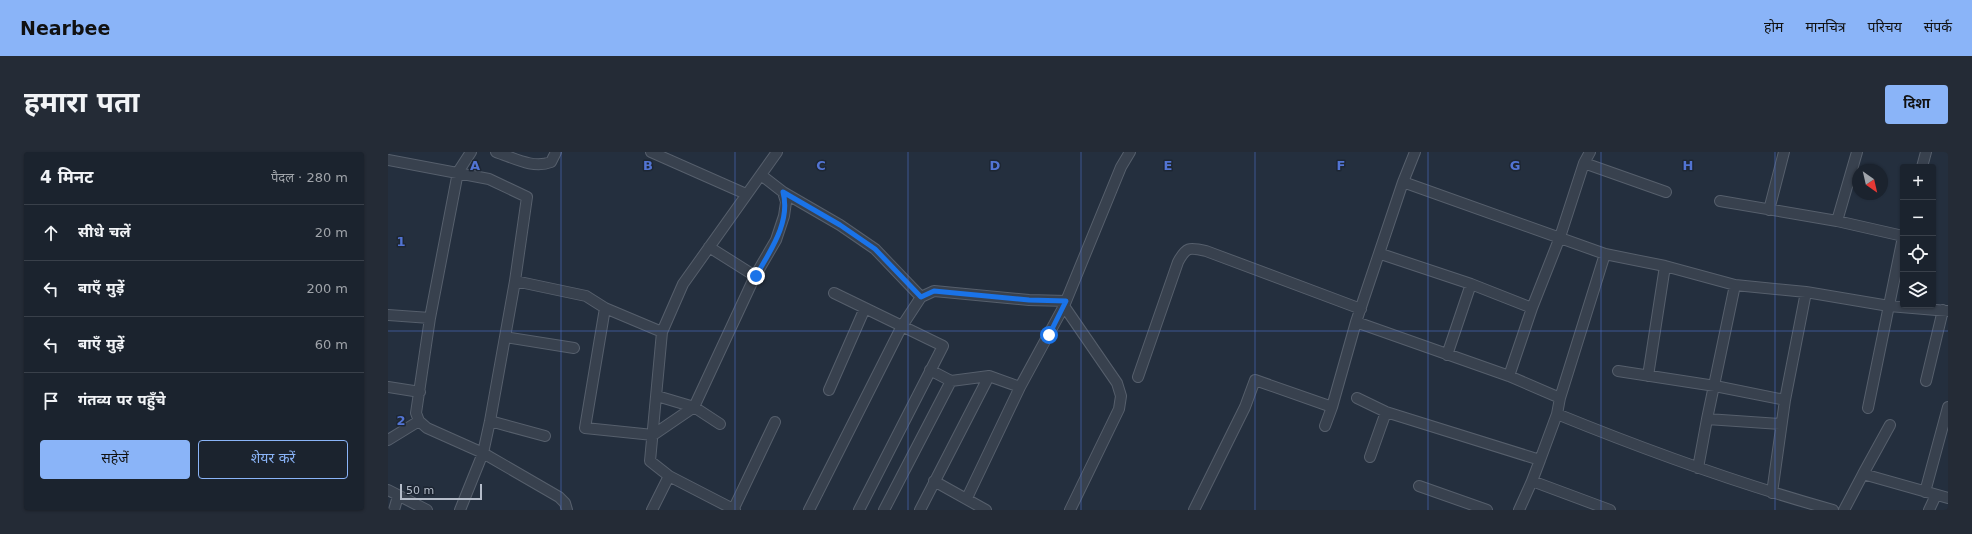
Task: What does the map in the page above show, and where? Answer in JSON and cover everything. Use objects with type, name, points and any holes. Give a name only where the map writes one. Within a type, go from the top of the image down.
[{"type":"street","points":[[471,152],[458,172],[430,318],[416,413],[419,421],[427,428],[483,452],[559,497],[565,503],[567,510]]},
{"type":"street","points":[[496,152],[532,164],[544,165],[551,162],[556,152]]},
{"type":"street","points":[[651,152],[746,194]]},
{"type":"street","points":[[775,422],[734,510],[669,476],[650,461],[662,332],[682,284],[777,152]]},
{"type":"street","points":[[967,498],[1020,387],[1064,304],[1121,167],[1130,152]]},
{"type":"street","points":[[1325,426],[1332,407],[1356,322],[1381,254],[1403,182],[1415,152]]},
{"type":"street","points":[[1509,376],[1532,308],[1560,237],[1584,163],[1590,152]]},
{"type":"street","points":[[1769,210],[1774,184],[1784,152]]},
{"type":"street","points":[[1837,221],[1857,152]]},
{"type":"street","points":[[1923,164],[1926,152]]},
{"type":"street","points":[[388,160],[489,179],[527,197],[515,281],[490,421],[483,452],[460,510]]},
{"type":"street","points":[[1584,163],[1666,192]]},
{"type":"street","points":[[761,175],[783,192],[840,225],[875,249],[921,297]]},
{"type":"street","points":[[1403,182],[1605,254],[1665,266],[1735,285],[1806,292],[1889,306],[1946,311],[1926,381]]},
{"type":"street","points":[[605,308],[585,428],[653,435],[694,407],[756,276],[776,240],[784,216],[786,202],[783,192]]},
{"type":"street","points":[[1720,201],[1837,221],[1900,236]]},
{"type":"street","points":[[709,247],[756,276]]},
{"type":"street","points":[[1138,377],[1178,262],[1184,252],[1192,248],[1206,251],[1361,310]]},
{"type":"street","points":[[1868,408],[1900,252]]},
{"type":"street","points":[[1381,254],[1472,284],[1532,308]]},
{"type":"street","points":[[1519,510],[1532,481],[1557,414],[1560,398],[1605,254]]},
{"type":"street","points":[[1648,376],[1665,266]]},
{"type":"street","points":[[515,281],[586,296],[605,308],[662,332]]},
{"type":"street","points":[[1447,355],[1472,284]]},
{"type":"street","points":[[1698,468],[1735,285]]},
{"type":"street","points":[[809,510],[902,326],[921,297],[934,291],[1064,304],[1117,383],[1121,396],[1119,409],[1070,510]]},
{"type":"street","points":[[1772,493],[1784,400],[1806,292]]},
{"type":"street","points":[[834,293],[943,346],[859,510]]},
{"type":"street","points":[[829,390],[865,308]]},
{"type":"street","points":[[388,315],[430,318]]},
{"type":"street","points":[[1356,322],[1509,376],[1560,398]]},
{"type":"street","points":[[505,337],[574,348]]},
{"type":"street","points":[[930,370],[951,381],[989,376],[1020,387]]},
{"type":"street","points":[[1618,371],[1715,386],[1784,400]]},
{"type":"street","points":[[920,510],[989,376]]},
{"type":"street","points":[[1194,510],[1245,407],[1255,380],[1332,407]]},
{"type":"street","points":[[884,510],[951,381]]},
{"type":"street","points":[[388,387],[420,392]]},
{"type":"street","points":[[657,396],[694,407],[720,424]]},
{"type":"street","points":[[1357,398],[1386,412],[1540,460]]},
{"type":"street","points":[[1925,492],[1948,407]]},
{"type":"street","points":[[1370,457],[1386,412]]},
{"type":"street","points":[[1557,414],[1639,445],[1660,455],[1772,493],[1833,510]]},
{"type":"street","points":[[1707,419],[1781,424]]},
{"type":"street","points":[[388,440],[419,421]]},
{"type":"street","points":[[490,421],[545,436]]},
{"type":"street","points":[[1844,510],[1890,425]]},
{"type":"street","points":[[1863,474],[1948,498]]},
{"type":"street","points":[[652,510],[669,476]]},
{"type":"street","points":[[934,481],[967,498],[986,510]]},
{"type":"street","points":[[1532,481],[1610,510]]},
{"type":"street","points":[[1418,486],[1487,510]]},
{"type":"street","points":[[388,490],[427,510]]},
{"type":"street","points":[[1929,510],[1936,495]]},
{"type":"street","points":[[394,510],[398,496]]},
{"type":"route","points":[[756,276],[776,240],[784,216],[786,202],[783,192],[840,225],[875,249],[921,297],[934,291],[1029,300],[1066,301],[1049,335]]}]
